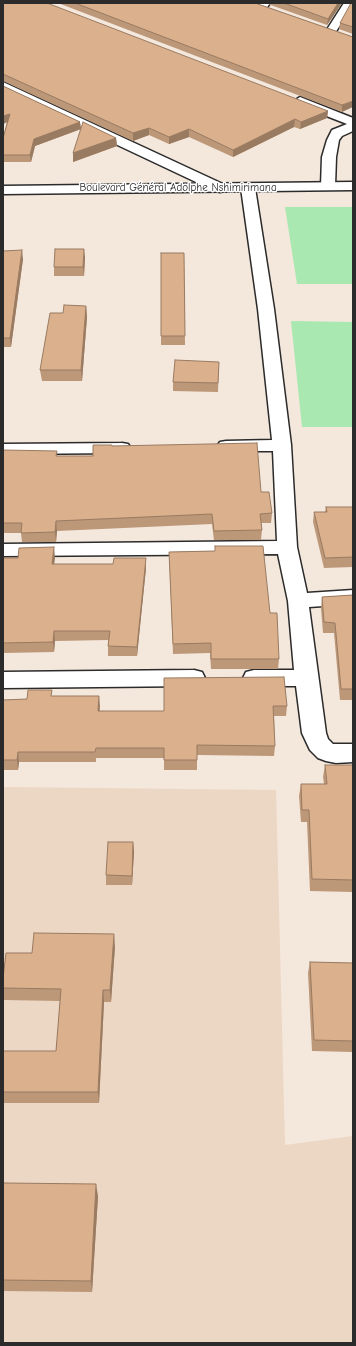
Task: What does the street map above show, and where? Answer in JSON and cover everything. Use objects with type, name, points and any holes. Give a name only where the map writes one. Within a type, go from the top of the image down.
[{"type":"street","points":[[251,3],[264,5],[274,11]]},
{"type":"street","points":[[318,26],[335,32],[349,3]]},
{"type":"street","points":[[3,86],[220,188]]},
{"type":"street","points":[[287,96],[353,122]]},
{"type":"street","points":[[328,186],[329,157],[332,140],[337,134],[353,126]]},
{"type":"street","name":"Boulevard Général Adolphe Nshimirimana","points":[[3,190],[353,186]]},
{"type":"street","points":[[248,188],[266,309],[282,446],[287,548],[298,601],[306,678],[314,733],[318,744],[326,752],[336,754],[353,753]]},
{"type":"street","points":[[210,446],[282,446]]},
{"type":"street","points":[[3,449],[138,447]]},
{"type":"street","points":[[3,550],[287,548]]},
{"type":"street","points":[[298,601],[353,597]]},
{"type":"street","points":[[3,680],[210,678]]},
{"type":"street","points":[[234,678],[306,678]]},
{"type":"shaded area","points":[[3,787],[276,790],[285,1145],[353,1136],[353,1343],[3,1343]]},
{"type":"green space","points":[[285,207],[353,207],[353,284],[297,284]]},
{"type":"green space","points":[[291,321],[353,322],[353,427],[302,427]]},
{"type":"building","points":[[3,3],[47,3],[328,111],[301,122],[295,119],[233,150],[189,129],[169,137],[149,128],[133,133],[3,74]]},
{"type":"building","points":[[75,3],[255,3],[353,37],[353,101],[342,105]]},
{"type":"building","points":[[284,3],[338,3],[328,19]]},
{"type":"building","points":[[351,3],[353,3],[353,27],[340,23]]},
{"type":"building","points":[[3,86],[80,122],[34,139],[30,155],[3,155],[3,138],[10,114],[3,116]]},
{"type":"building","points":[[83,122],[116,138],[73,153]]},
{"type":"building","points":[[55,249],[84,249],[83,267],[54,267]]},
{"type":"building","points":[[22,250],[10,338],[3,338],[3,251]]},
{"type":"building","points":[[161,253],[184,253],[185,336],[161,336]]},
{"type":"building","points":[[64,305],[86,306],[81,370],[40,370],[50,313],[63,313]]},
{"type":"building","points":[[175,360],[219,362],[218,383],[173,382]]},
{"type":"building","points":[[257,443],[261,492],[269,492],[272,513],[260,514],[262,530],[214,531],[212,514],[56,521],[55,532],[21,533],[22,523],[3,523],[3,450],[57,451],[56,456],[93,456],[93,445],[112,446]]},
{"type":"building","points":[[326,507],[353,507],[353,557],[325,558],[314,512],[327,512]]},
{"type":"building","points":[[215,546],[263,546],[270,613],[277,613],[279,659],[211,659],[211,643],[173,644],[169,552],[215,551]]},
{"type":"building","points":[[54,547],[52,564],[113,564],[114,558],[146,558],[137,647],[108,646],[110,631],[54,631],[53,642],[3,643],[3,558],[18,558],[19,548]]},
{"type":"building","points":[[353,595],[353,689],[341,689],[335,623],[324,622],[322,597]]},
{"type":"building","points":[[284,677],[287,706],[273,706],[275,746],[197,745],[197,760],[164,760],[164,748],[96,748],[95,752],[18,752],[17,760],[3,760],[3,700],[27,699],[28,690],[52,690],[51,696],[99,696],[98,711],[164,711],[164,678]]},
{"type":"building","points":[[325,765],[353,765],[353,880],[312,879],[309,810],[302,810],[301,784],[327,784]]},
{"type":"building","points":[[108,842],[133,842],[132,876],[106,875]]},
{"type":"building","points":[[34,933],[114,934],[110,990],[103,990],[98,1092],[3,1092],[3,1051],[56,1051],[61,989],[3,988],[6,953],[32,953]]},
{"type":"building","points":[[310,962],[353,963],[353,1041],[314,1040]]},
{"type":"building","points":[[3,1183],[96,1184],[91,1281],[3,1280]]}]
